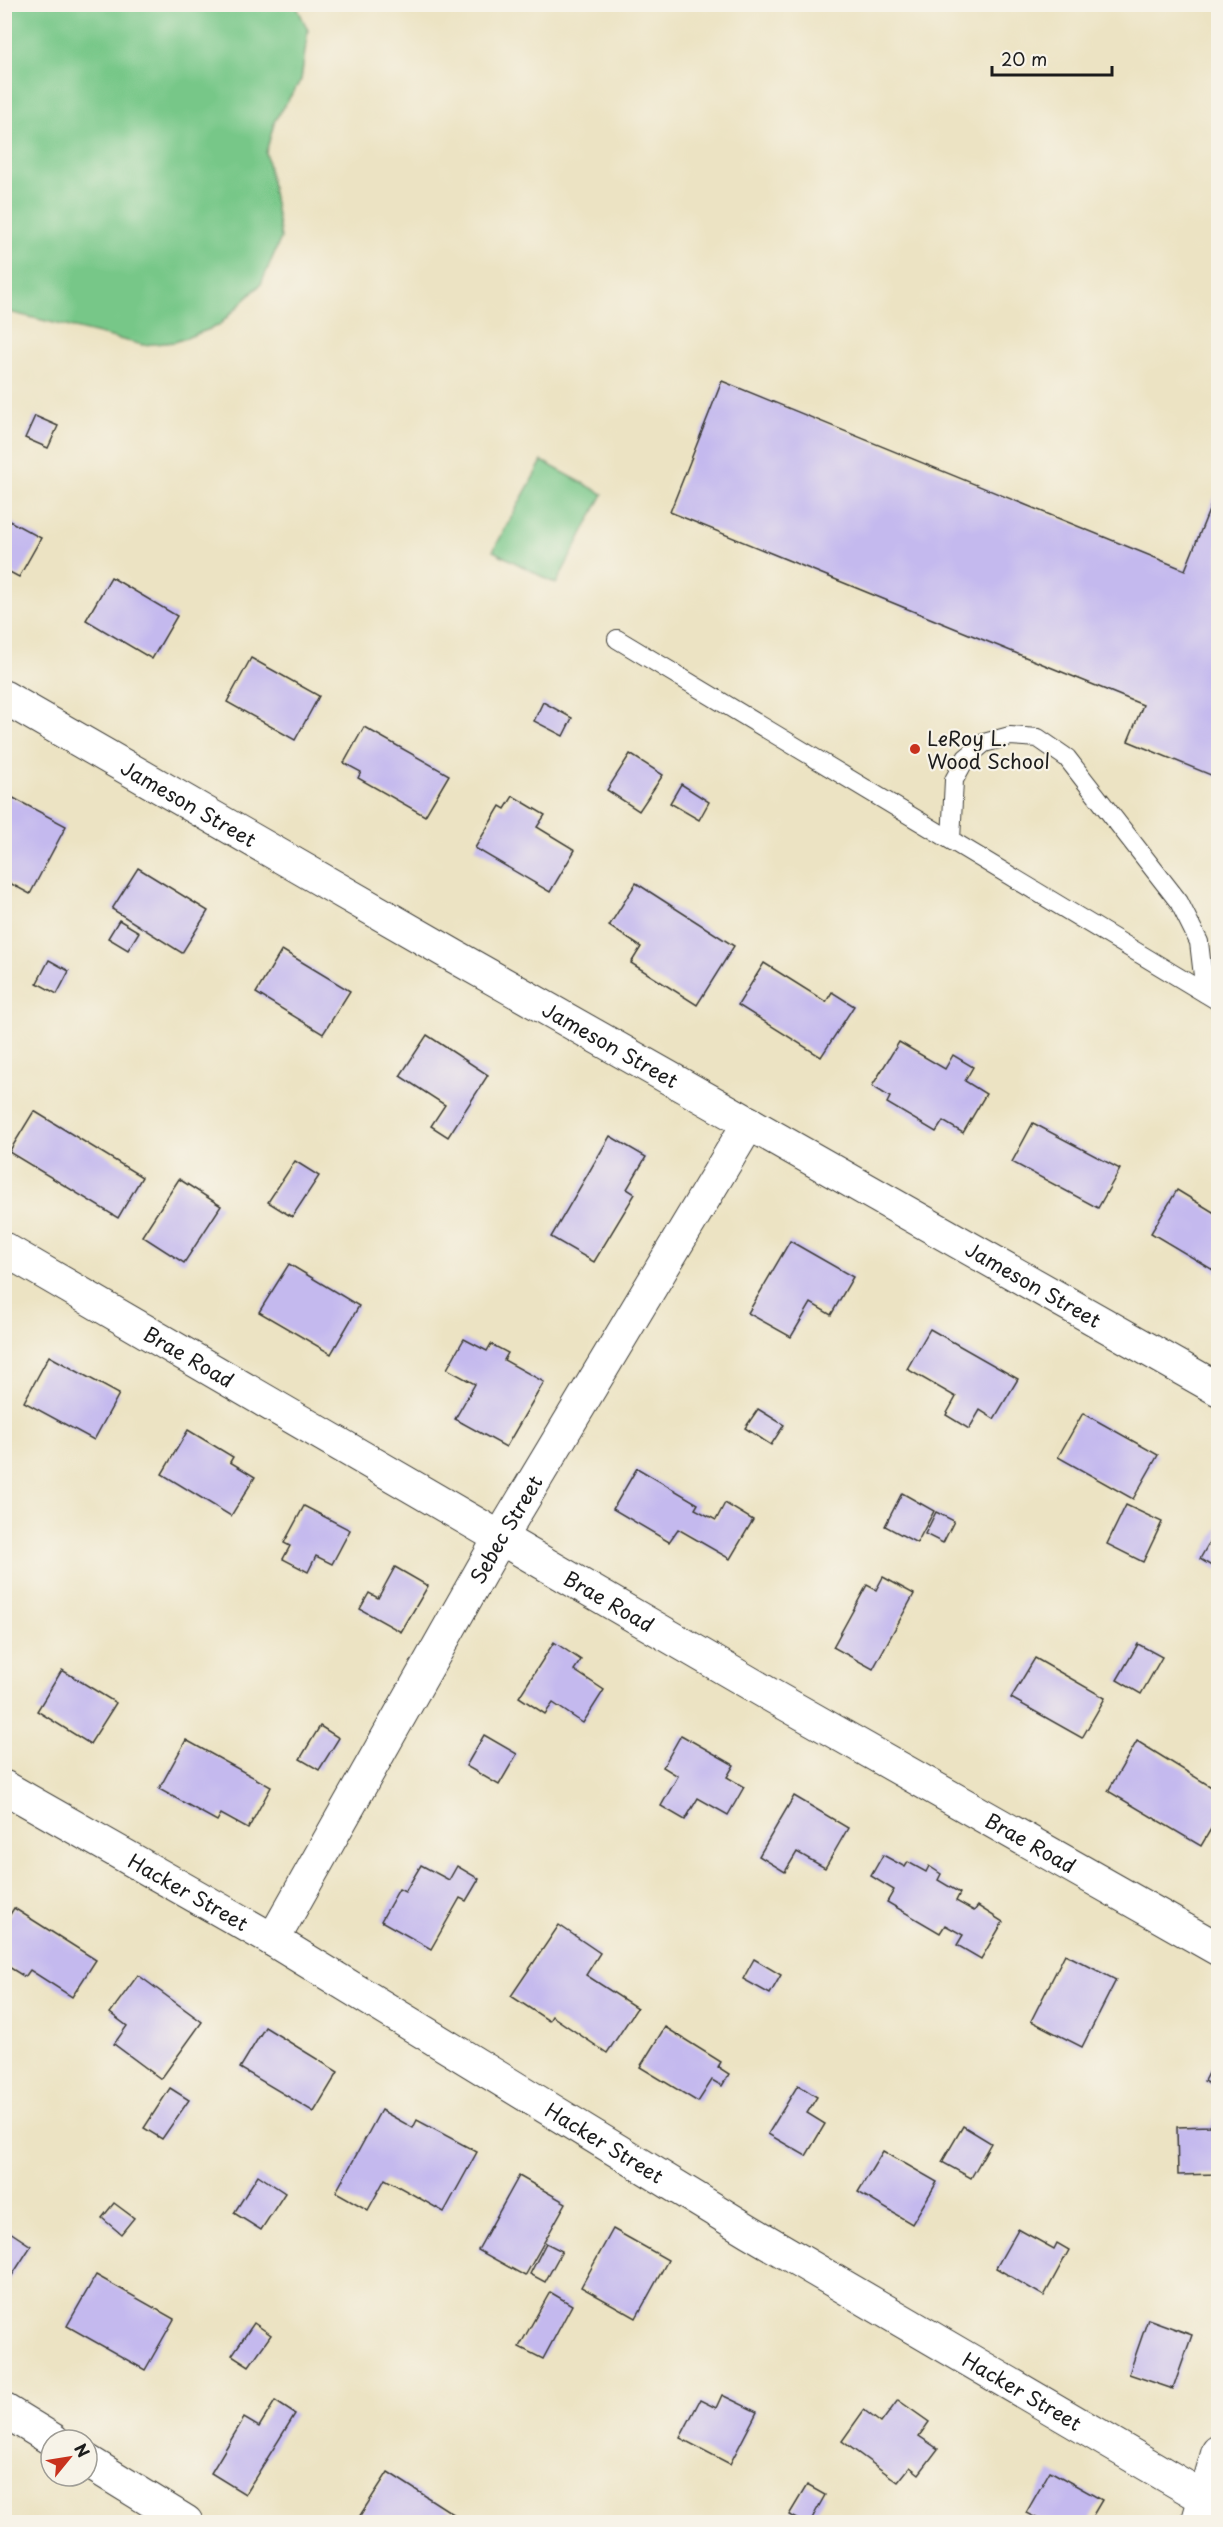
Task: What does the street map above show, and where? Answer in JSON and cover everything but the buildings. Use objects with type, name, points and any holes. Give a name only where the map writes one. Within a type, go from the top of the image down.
[{"type":"street","name":"Jameson Street","points":[[4,697],[1218,1389]]},
{"type":"street","name":"Sebec Street","points":[[273,1940],[500,1538],[748,1123]]},
{"type":"street","name":"Brae Road","points":[[4,1249],[772,1696],[1218,1949]]},
{"type":"street","name":"Hacker Street","points":[[4,1787],[273,1940],[1200,2510]]},
{"type":"street","points":[[4,2410],[39,2431]]},
{"type":"street","points":[[1200,2510],[1218,2452]]},
{"type":"street","points":[[99,2469],[186,2523]]},
{"type":"lane","points":[[616,639],[1212,997]]},
{"type":"lane","points":[[951,840],[954,780],[966,758],[984,743],[1010,736],[1038,738],[1067,758],[1179,902],[1199,942],[1212,997]]},
{"type":"green space","points":[[5,4],[296,5],[308,30],[301,80],[275,120],[266,152],[281,238],[261,284],[218,326],[175,342],[143,345],[5,311]]},
{"type":"green space","points":[[542,461],[603,494],[556,584],[493,551]]},
{"type":"place","name":"LeRoy L. Wood School","points":[[915,749]]}]
